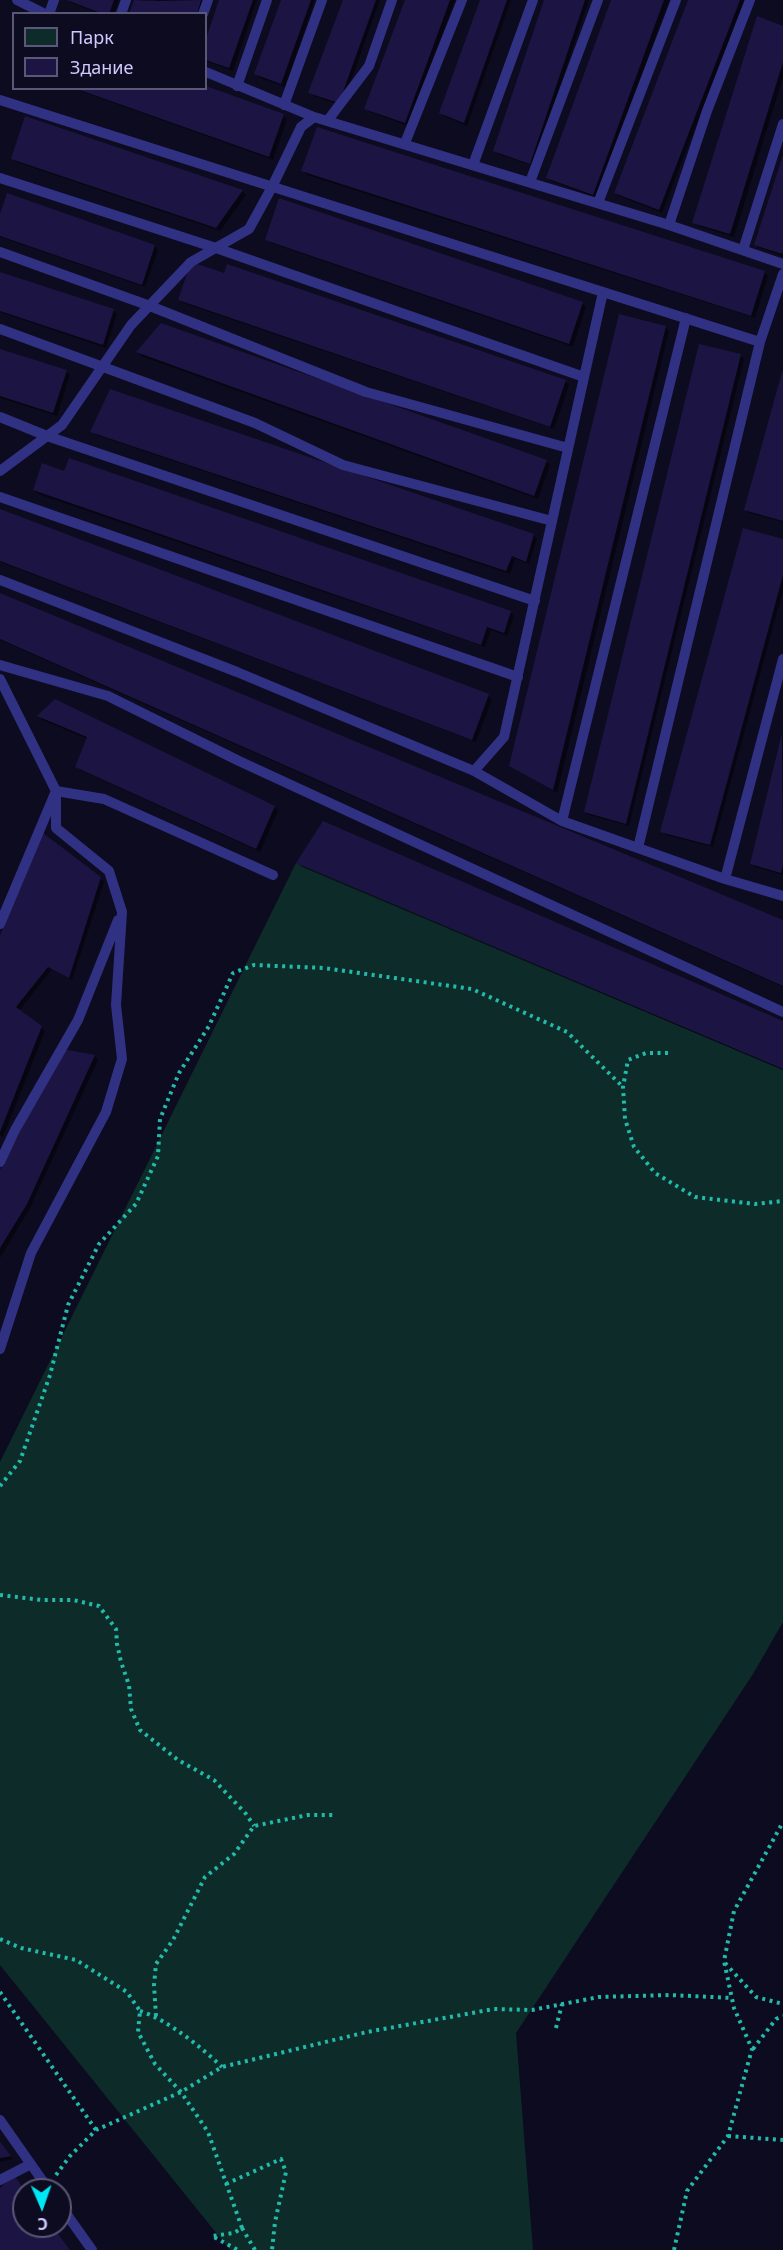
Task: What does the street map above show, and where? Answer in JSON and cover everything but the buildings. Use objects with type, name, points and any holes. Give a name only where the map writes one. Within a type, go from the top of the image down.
[{"type":"lane","points":[[17,0],[43,12]]},
{"type":"lane","points":[[237,86],[267,0]]},
{"type":"lane","points":[[284,105],[322,0]]},
{"type":"lane","points":[[328,120],[369,66],[392,0]]},
{"type":"lane","points":[[405,144],[462,0]]},
{"type":"lane","points":[[473,165],[534,0]]},
{"type":"lane","points":[[530,182],[598,0]]},
{"type":"lane","points":[[598,203],[676,0]]},
{"type":"lane","points":[[669,225],[707,111],[750,0]]},
{"type":"lane","points":[[207,72],[314,117],[669,225],[783,264]]},
{"type":"lane","points":[[0,100],[760,342]]},
{"type":"lane","points":[[0,471],[62,425],[131,325],[191,262],[249,229],[301,127],[314,117]]},
{"type":"lane","points":[[743,250],[783,124]]},
{"type":"lane","points":[[0,178],[216,248],[584,377]]},
{"type":"lane","points":[[0,252],[150,306],[366,392],[568,448]]},
{"type":"lane","points":[[638,848],[760,342],[783,274]]},
{"type":"lane","points":[[474,771],[504,737],[603,292]]},
{"type":"lane","points":[[562,821],[686,318]]},
{"type":"lane","points":[[0,328],[255,423],[343,465],[552,521]]},
{"type":"lane","points":[[0,417],[47,436],[535,601]]},
{"type":"lane","points":[[0,497],[518,677]]},
{"type":"lane","points":[[0,580],[237,672],[474,771],[562,821],[725,879],[783,896]]},
{"type":"lane","points":[[725,879],[783,659]]},
{"type":"lane","points":[[0,665],[108,696],[238,761],[783,1012]]},
{"type":"lane","points":[[0,679],[56,791],[56,828],[109,870],[122,912],[116,1005],[122,1059],[106,1112],[31,1253],[0,1349]]},
{"type":"lane","points":[[56,791],[104,799],[273,875]]},
{"type":"lane","points":[[0,924],[56,791]]},
{"type":"lane","points":[[0,1162],[15,1130],[78,1020],[122,912]]},
{"type":"lane","points":[[0,2120],[41,2178]]},
{"type":"lane","points":[[0,2180],[31,2164]]},
{"type":"lane","points":[[72,2222],[92,2250]]},
{"type":"path","points":[[0,1486],[20,1461],[50,1375],[68,1305],[99,1244],[136,1204],[158,1156],[160,1119],[175,1082],[209,1026],[233,974],[254,965],[324,968],[472,989],[567,1032],[623,1087]]},
{"type":"path","points":[[668,1053],[646,1053],[628,1060],[623,1087],[625,1119],[634,1147],[655,1173],[695,1197],[755,1204],[783,1201]]},
{"type":"path","points":[[0,1595],[42,1600],[72,1600],[99,1606],[116,1629],[118,1653],[129,1684],[131,1709],[140,1730],[178,1760],[214,1780],[246,1814],[254,1826]]},
{"type":"path","points":[[156,2016],[154,1985],[156,1964],[173,1940],[205,1877],[234,1854],[254,1826],[308,1815],[335,1815]]},
{"type":"path","points":[[752,2049],[732,1998],[724,1961],[734,1911],[783,1822]]},
{"type":"path","points":[[0,1939],[21,1948],[76,1960],[127,1992],[140,2011],[156,2016],[222,2067]]},
{"type":"path","points":[[724,1961],[756,1997],[783,2004]]},
{"type":"path","points":[[0,1992],[96,2130]]},
{"type":"path","points":[[54,2178],[70,2156],[96,2130],[181,2092],[222,2067],[368,2032],[457,2014],[494,2009],[532,2010],[599,1998],[670,1995],[732,1998]]},
{"type":"path","points":[[556,2028],[562,2004]]},
{"type":"path","points":[[140,2011],[138,2032],[155,2064],[181,2092],[208,2132],[242,2228],[255,2250]]},
{"type":"path","points":[[674,2250],[687,2191],[728,2136],[752,2049],[776,2019],[783,2016]]},
{"type":"path","points":[[728,2136],[783,2140]]},
{"type":"path","points":[[226,2184],[281,2159],[286,2172],[275,2222],[272,2250]]},
{"type":"path","points":[[237,2250],[212,2236],[234,2234],[242,2228]]},
{"type":"green space","points":[[296,863],[783,1070],[783,1622],[753,1674],[516,2033],[533,2250],[230,2250],[0,1965],[0,1462]]}]
